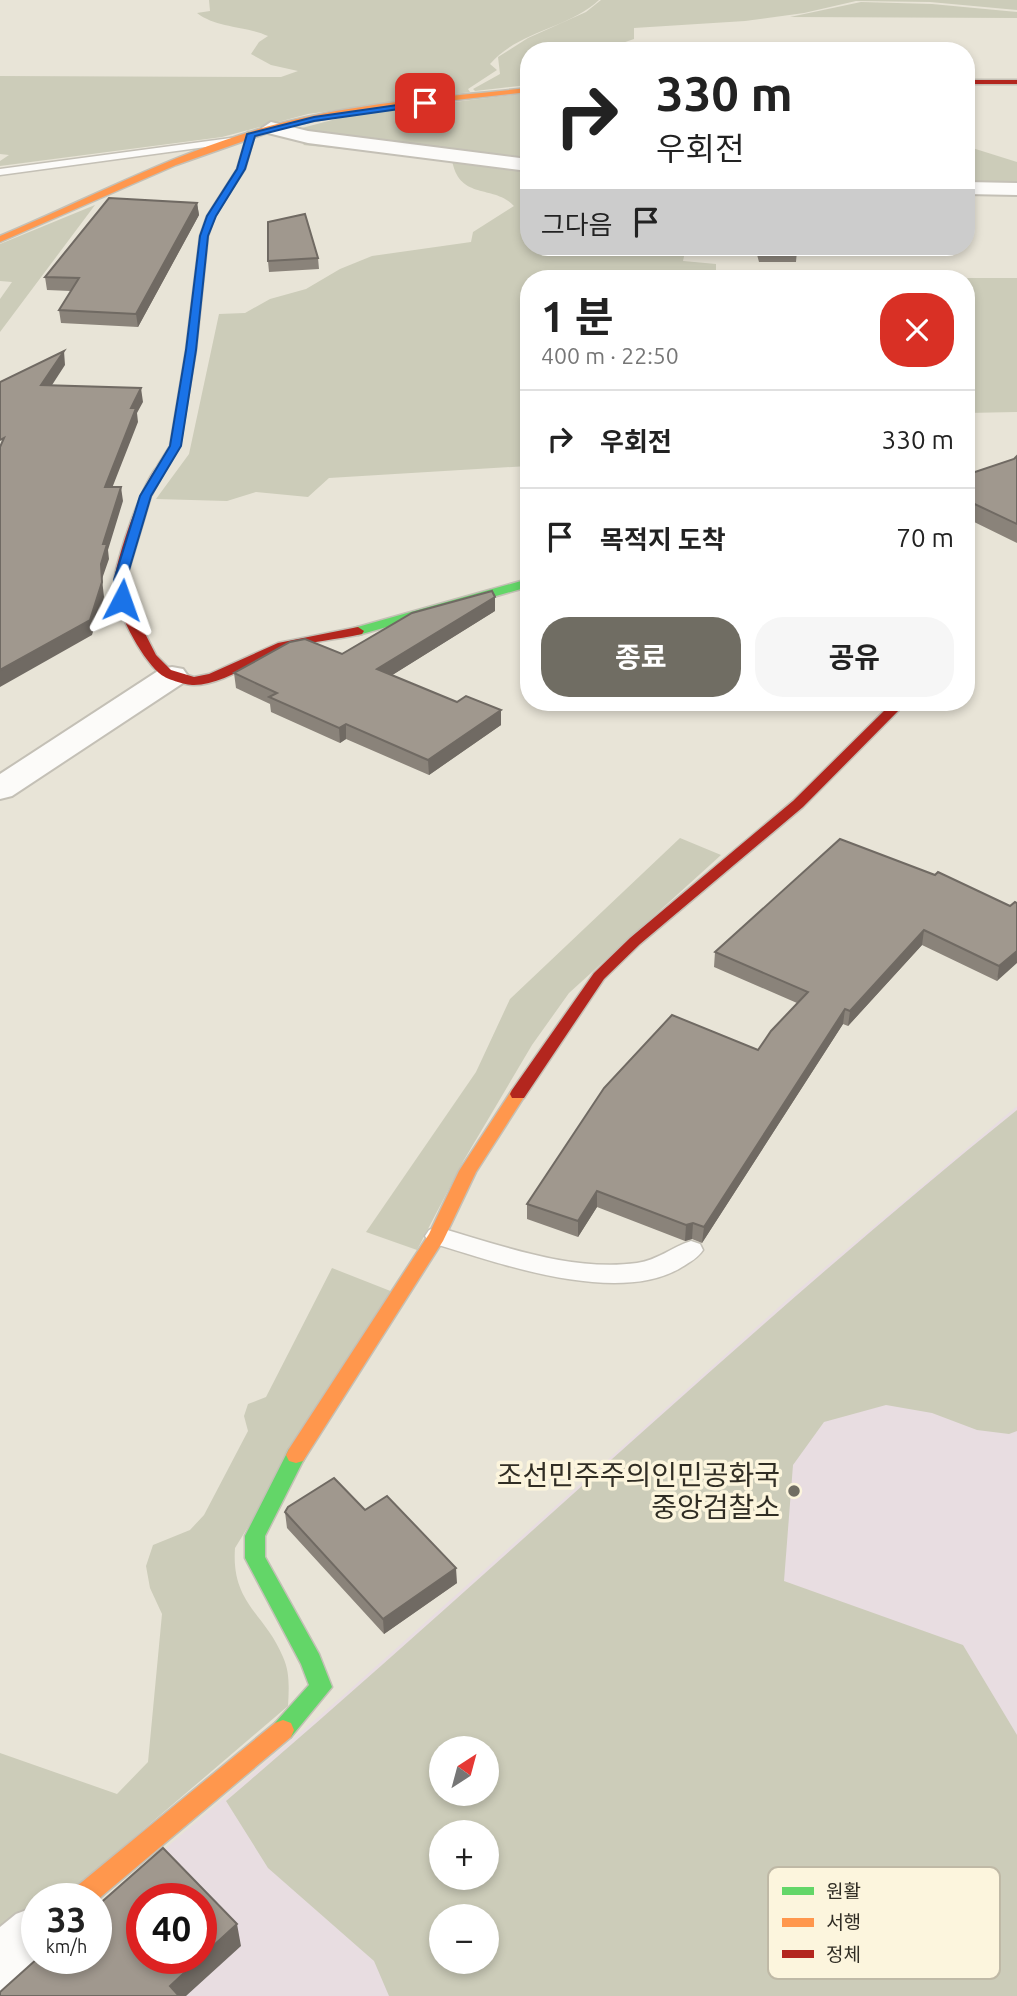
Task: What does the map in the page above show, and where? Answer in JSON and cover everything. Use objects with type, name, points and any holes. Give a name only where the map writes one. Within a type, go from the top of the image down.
[{"type":"street","points":[[975,82],[1017,82]]},
{"type":"street","points":[[0,239],[231,141],[271,128],[341,114],[520,91]]},
{"type":"street","points":[[271,128],[309,137],[520,164]]},
{"type":"street","points":[[251,134],[241,169],[211,216],[204,236],[191,350],[175,446],[145,496],[120,580],[122,600],[150,657],[172,676],[194,681],[213,677],[282,646],[328,639],[520,585]]},
{"type":"street","points":[[975,188],[1017,189]]},
{"type":"street","points":[[0,789],[172,676]]},
{"type":"street","points":[[99,1883],[283,1730],[321,1687],[297,1633],[256,1558],[255,1536],[302,1443],[437,1236],[468,1171],[599,976],[635,941],[798,804],[891,711]]},
{"type":"street","points":[[0,1965],[21,1948]]},
{"type":"lane","points":[[0,172],[231,141]]},
{"type":"lane","points":[[437,1236],[564,1268],[598,1271],[658,1269],[681,1259],[691,1250]]},
{"type":"shaded area","name":"조선민주주의인민공화국 중앙검찰소","points":[[1017,1106],[1017,1996],[0,1996],[0,1991],[49,1974],[112,1974],[112,1894],[346,1693],[798,1290]]},
{"type":"green space","points":[[209,0],[599,0],[573,18],[514,44],[501,53],[490,64],[497,70],[468,89],[470,92],[308,114],[222,137],[0,166],[0,161],[9,155],[0,154],[0,76],[281,77],[298,71],[271,65],[251,54],[259,42],[268,36],[213,22],[197,13],[210,11]]},
{"type":"green space","points":[[601,0],[1017,0],[1017,10],[930,2],[856,1],[804,13],[745,21],[634,28],[634,39],[625,42],[522,42],[586,12]]},
{"type":"green space","points":[[861,2],[932,4],[1017,12],[1017,18],[790,17]]},
{"type":"green space","points":[[520,43],[520,86],[475,91],[473,89],[500,74],[498,57]]},
{"type":"green space","points":[[520,94],[520,161],[306,134],[298,129],[355,114]]},
{"type":"green space","points":[[308,140],[520,167],[520,256],[684,256],[683,261],[716,264],[716,270],[520,270],[520,466],[329,478],[308,497],[256,492],[227,501],[156,499],[189,454],[219,314],[245,313],[270,299],[306,289],[340,269],[372,256],[471,242],[473,232],[514,206],[497,195],[469,187],[456,173],[452,160],[303,145]]},
{"type":"green space","points":[[975,149],[1017,162],[1017,185],[975,185]]},
{"type":"green space","points":[[95,205],[0,332],[0,299],[12,282],[0,281],[0,244]]},
{"type":"green space","points":[[975,278],[1017,278],[1017,412],[975,413]]},
{"type":"green space","points":[[680,838],[721,855],[569,993],[532,1045],[464,1160],[417,1250],[366,1232],[476,1072],[510,999]]},
{"type":"green space","name":"조선민주주의인민공화국 중앙검찰소","points":[[1017,1110],[1017,1431],[1009,1434],[977,1430],[932,1413],[886,1405],[824,1422],[793,1465],[784,1581],[963,1645],[1017,1735],[1017,1996],[389,1996],[374,1961],[268,1868],[226,1801],[717,1365]]},
{"type":"green space","points":[[332,1268],[393,1292],[235,1548],[238,1582],[251,1607],[276,1642],[285,1663],[288,1706],[81,1883],[21,1883],[21,1932],[0,1949],[0,1753],[117,1794],[148,1762],[162,1614],[150,1588],[146,1566],[153,1545],[190,1530],[204,1515],[248,1431],[244,1416],[248,1404],[266,1397]]},
{"type":"building","points":[[109,198],[197,203],[136,314],[59,310],[79,278],[45,277]]},
{"type":"building","points":[[305,214],[318,258],[268,261],[268,222]]},
{"type":"building","points":[[64,351],[41,385],[141,388],[131,408],[136,408],[105,487],[121,487],[103,544],[107,544],[101,564],[102,582],[90,620],[0,670],[0,447],[4,438],[0,440],[0,382]]},
{"type":"building","points":[[1017,456],[1017,524],[975,504],[975,472]]},
{"type":"building","points":[[492,591],[495,597],[377,669],[457,702],[466,696],[501,710],[428,760],[346,724],[339,728],[269,697],[277,693],[234,673],[290,642],[305,639],[342,654],[412,613]]},
{"type":"building","points":[[840,839],[935,875],[938,872],[1010,906],[1017,903],[1017,951],[999,966],[924,930],[850,1011],[845,1009],[704,1227],[693,1223],[686,1225],[597,1191],[578,1221],[527,1204],[604,1088],[672,1015],[758,1050],[771,1031],[808,992],[715,952]]},
{"type":"building","points":[[334,1478],[365,1510],[387,1496],[456,1568],[383,1619],[285,1512],[288,1507]]},
{"type":"building","points":[[163,1848],[197,1883],[126,1883],[126,1974],[183,1974],[170,1986],[179,1996],[0,1996],[0,1992],[21,1973],[112,1974],[112,1893]]},
{"type":"building","points":[[217,1903],[237,1924],[217,1942]]},
{"type":"traffic: fast","points":[[163,465],[175,446],[191,350],[204,236],[211,216],[241,169],[251,134]]},
{"type":"traffic: fast","points":[[358,631],[520,585]]},
{"type":"traffic: fast","points":[[283,1730],[321,1687],[311,1661],[255,1558],[255,1536],[296,1455]]},
{"type":"traffic: slow","points":[[0,239],[174,163],[281,125],[373,107],[520,91]]},
{"type":"traffic: slow","points":[[296,1455],[437,1236],[468,1171],[518,1094]]},
{"type":"traffic: slow","points":[[99,1883],[283,1730]]},
{"type":"traffic: jam","points":[[975,82],[1017,82]]},
{"type":"traffic: jam","points":[[163,465],[145,496],[120,580],[122,600],[151,657],[166,673],[194,681],[213,677],[282,646],[358,631]]},
{"type":"traffic: jam","points":[[518,1094],[599,976],[635,941],[798,804],[891,711]]},
{"type":"place","name":"조선민주주의인민공화국 중앙검찰소","points":[[794,1491]]},
{"type":"route","points":[[122,600],[120,580],[145,496],[169,461],[175,446],[200,285],[204,236],[211,216],[241,169],[251,134],[314,119],[425,103]]}]
